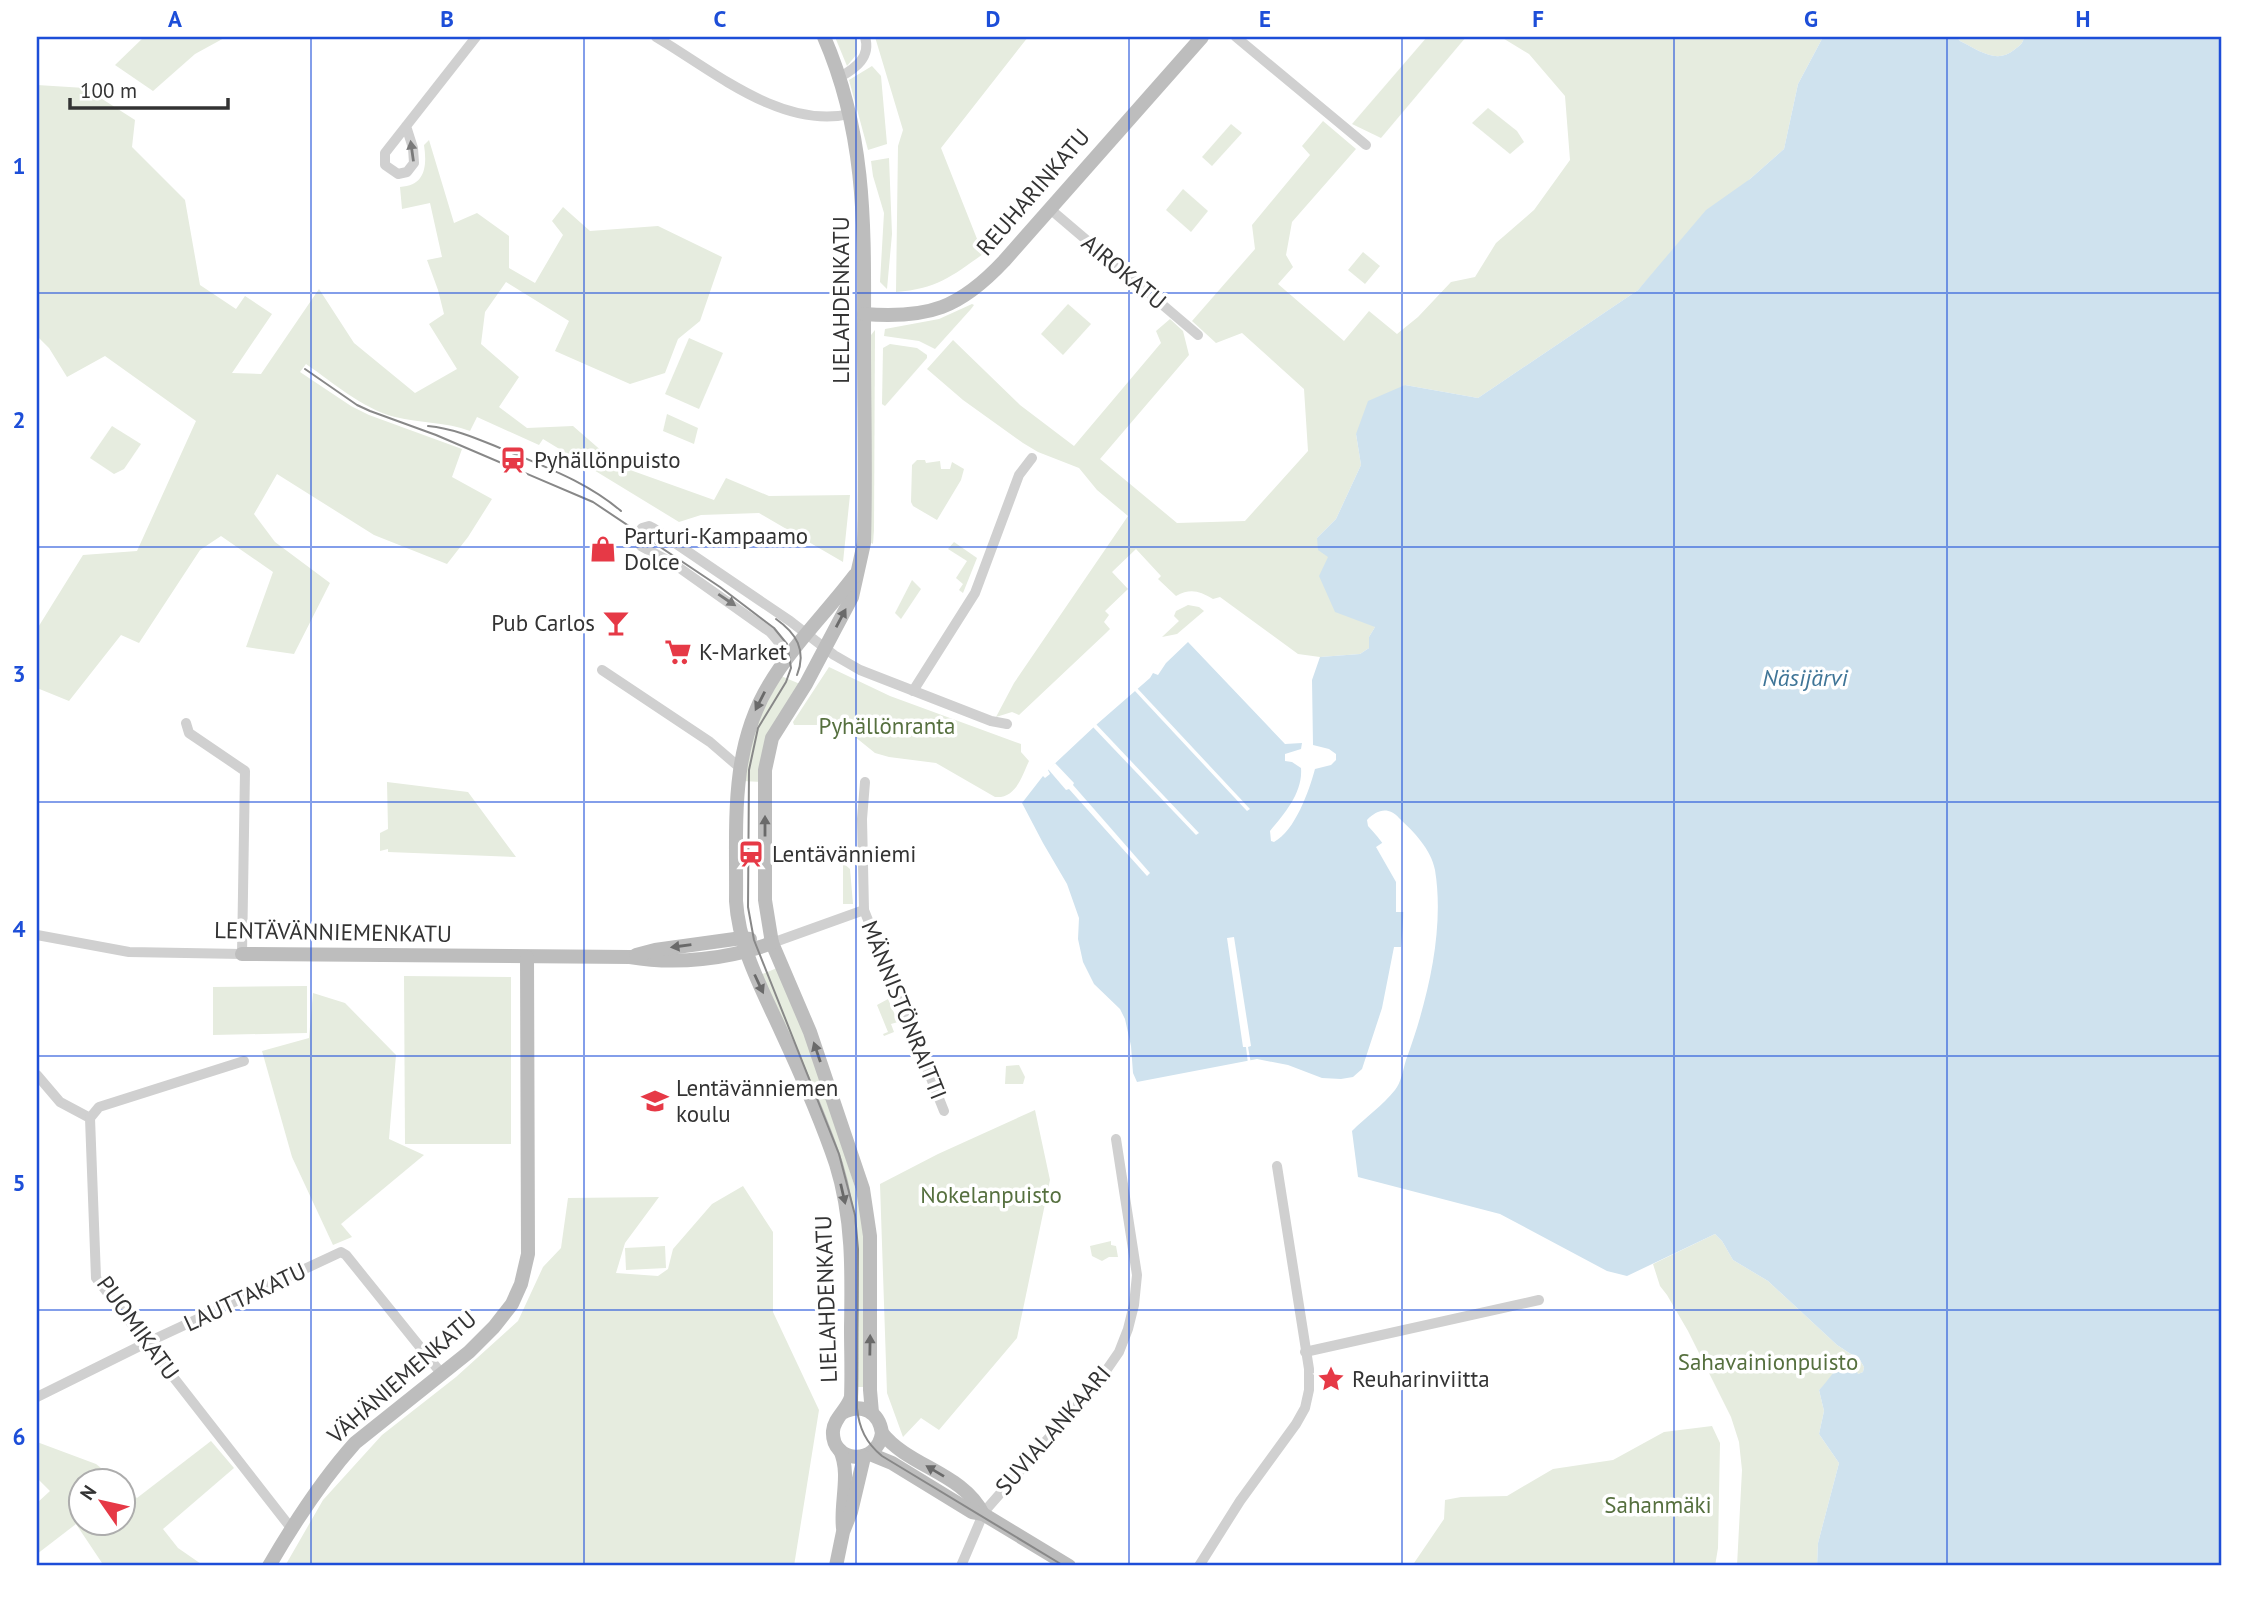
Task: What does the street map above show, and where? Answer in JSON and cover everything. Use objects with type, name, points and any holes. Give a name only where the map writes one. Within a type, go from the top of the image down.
[{"type":"main road","name":"LIELAHDENKATU","points":[[824,37],[840,77],[850,114],[863,199],[864,529],[860,568],[852,597],[806,684],[778,726],[768,752],[765,787],[765,900],[772,943],[810,1032],[863,1189],[870,1236],[872,1413]]},
{"type":"main road","name":"REUHARINKATU","points":[[864,314],[922,313],[942,308],[962,299],[987,279],[1202,37]]},
{"type":"main road","name":"LIELAHDENKATU","points":[[842,1413],[851,1397],[852,1298],[851,1235],[844,1195],[816,1113],[746,952],[736,901],[739,767],[752,719],[768,686],[785,662],[860,568]]},
{"type":"main road","name":"LENTÄVÄNNIEMENKATU","points":[[630,957],[654,950],[742,937],[772,943]]},
{"type":"main road","name":"LENTÄVÄNNIEMENKATU","points":[[243,954],[630,957],[655,961],[746,952],[772,943]]},
{"type":"main road","name":"VÄHÄNIEMENKATU","points":[[269,1566],[323,1482],[355,1443],[469,1352],[504,1316],[522,1284],[528,1254],[527,957]]},
{"type":"main road","points":[[836,1566],[843,1532],[867,1455],[879,1445],[882,1433],[881,1426],[872,1413],[857,1408],[842,1413],[833,1427],[835,1443],[843,1458],[845,1476],[841,1510],[843,1532]]},
{"type":"main road","points":[[882,1433],[900,1449],[965,1492],[978,1504],[983,1514]]},
{"type":"main road","points":[[840,1450],[847,1455],[867,1455],[892,1463],[972,1512],[983,1514],[1069,1566]]},
{"type":"street","points":[[407,126],[414,163],[407,172],[398,174],[387,168],[384,156],[407,126],[476,37]]},
{"type":"street","points":[[656,37],[773,106],[817,117],[850,114]]},
{"type":"street","points":[[840,77],[864,58],[867,46],[865,37]]},
{"type":"street","points":[[1236,37],[1366,145]]},
{"type":"street","name":"AIROKATU","points":[[1050,209],[1198,335]]},
{"type":"street","points":[[913,691],[975,593],[1019,475],[1032,458]]},
{"type":"street","points":[[785,662],[781,645],[770,632],[674,564],[641,547],[637,537],[642,528],[653,528],[860,670],[991,721],[1007,724]]},
{"type":"street","points":[[602,670],[710,742],[739,767]]},
{"type":"street","points":[[186,723],[189,733],[245,771],[243,954]]},
{"type":"street","points":[[772,943],[864,910],[862,819],[865,782]]},
{"type":"street","name":"MÄNNISTÖNRAITTI","points":[[864,910],[944,1111]]},
{"type":"street","name":"LENTÄVÄNNIEMENKATU","points":[[37,935],[130,952],[243,954]]},
{"type":"street","points":[[37,1075],[60,1102],[90,1118],[99,1107],[244,1061]]},
{"type":"street","name":"PUOMIKATU","points":[[90,1118],[96,1278],[292,1528]]},
{"type":"street","name":"SUVIALANKAARI","points":[[961,1566],[983,1514],[1101,1378],[1119,1352],[1128,1329],[1137,1275],[1116,1139]]},
{"type":"street","points":[[1199,1566],[1240,1501],[1305,1408],[1309,1390],[1306,1352],[1277,1166]]},
{"type":"street","name":"LAUTTAKATU","points":[[37,1397],[341,1252],[441,1373]]},
{"type":"street","points":[[1306,1352],[1539,1300]]},
{"type":"green space","points":[[144,37],[226,37],[195,54],[153,91],[115,65]]},
{"type":"green space","points":[[835,37],[857,38],[857,54],[847,66]]},
{"type":"green space","points":[[875,37],[1028,37],[941,148],[983,254],[933,285],[896,292],[898,146],[903,130]]},
{"type":"green space","points":[[1427,37],[1466,37],[1381,138],[1352,124]]},
{"type":"green space","points":[[1501,37],[1823,37],[1798,84],[1784,149],[1665,260],[1638,290],[1478,398],[1405,385],[1356,434],[1361,465],[1336,519],[1317,538],[1375,627],[1369,637],[1369,648],[1360,654],[1320,657],[1298,654],[1220,597],[1213,599],[1191,591],[1176,596],[1158,579],[1161,576],[1136,549],[1112,572],[1128,589],[1105,611],[1109,615],[1104,622],[1110,629],[1019,715],[1012,712],[996,717],[1014,683],[1128,516],[1097,490],[1079,468],[1038,452],[1023,443],[963,400],[927,369],[953,340],[1020,405],[1074,446],[1161,343],[1156,331],[1170,319],[1183,331],[1189,355],[1100,459],[1177,523],[1245,521],[1308,451],[1304,389],[1242,333],[1216,343],[1192,321],[1255,249],[1252,225],[1310,155],[1302,146],[1323,121],[1356,149],[1292,222],[1286,255],[1293,267],[1278,284],[1344,341],[1369,311],[1397,334],[1418,317],[1451,282],[1475,277],[1496,243],[1534,210],[1570,160],[1565,96],[1529,54]]},
{"type":"green space","points":[[1957,37],[2024,37],[2018,47],[2007,54],[1993,56],[1960,41]]},
{"type":"green space","points":[[872,66],[881,76],[887,144],[868,150],[849,80]]},
{"type":"green space","points":[[37,85],[85,88],[135,120],[132,147],[185,200],[200,285],[236,309],[245,296],[272,314],[232,373],[261,374],[319,289],[354,343],[415,393],[457,369],[429,324],[444,314],[427,260],[442,257],[430,203],[402,209],[400,187],[409,186],[420,179],[425,167],[424,145],[429,140],[454,223],[477,213],[509,236],[509,268],[535,283],[563,235],[552,221],[563,207],[590,231],[658,226],[722,257],[700,321],[678,339],[665,373],[630,384],[555,351],[569,321],[506,282],[485,312],[481,344],[519,377],[499,407],[527,428],[573,426],[619,466],[714,500],[726,478],[769,496],[850,495],[843,562],[759,513],[701,515],[679,522],[543,439],[539,445],[477,417],[470,431],[383,413],[348,394],[306,364],[300,372],[351,406],[462,449],[452,477],[492,499],[447,564],[374,535],[277,474],[254,514],[275,542],[330,583],[294,654],[246,647],[273,572],[221,536],[200,550],[139,643],[121,635],[69,701],[37,688],[37,629],[83,555],[137,551],[196,421],[105,356],[67,377],[49,348],[37,336]]},
{"type":"green space","points":[[1488,108],[1517,131],[1524,142],[1510,154],[1472,123]]},
{"type":"green space","points":[[1231,124],[1242,133],[1212,166],[1202,157]]},
{"type":"green space","points":[[889,158],[892,234],[887,289],[880,282],[884,213],[871,161]]},
{"type":"green space","points":[[1183,189],[1208,211],[1191,232],[1166,210]]},
{"type":"green space","points":[[1363,252],[1380,266],[1365,284],[1348,270]]},
{"type":"green space","points":[[1068,304],[1091,324],[1063,355],[1041,334]]},
{"type":"green space","points":[[974,305],[971,309],[935,349],[919,341],[884,336],[885,329],[939,319]]},
{"type":"green space","points":[[875,330],[873,544],[870,542],[871,335]]},
{"type":"green space","points":[[689,338],[723,353],[699,409],[665,394]]},
{"type":"green space","points":[[890,344],[917,348],[927,355],[927,358],[885,406],[882,404],[883,348]]},
{"type":"green space","points":[[667,414],[698,428],[694,444],[663,431]]},
{"type":"green space","points":[[112,426],[141,444],[124,469],[114,474],[90,458]]},
{"type":"green space","points":[[917,460],[925,460],[926,463],[940,461],[941,469],[950,469],[952,462],[964,469],[961,480],[937,520],[913,506],[911,502],[912,465]]},
{"type":"green space","points":[[954,542],[977,558],[963,593],[959,590],[963,584],[956,578],[967,561],[948,549]]},
{"type":"green space","points":[[912,580],[921,589],[901,619],[895,613]]},
{"type":"green space","points":[[1188,605],[1204,611],[1177,634],[1162,637],[1179,621],[1174,616],[1176,611]]},
{"type":"green space","name":"Pyhällönranta","points":[[829,667],[890,696],[1021,744],[1021,752],[1029,761],[1021,780],[1008,794],[995,797],[936,763],[875,753],[849,732],[834,725],[794,725],[793,722]]},
{"type":"green space","points":[[781,676],[800,684],[762,782],[742,781],[752,732]]},
{"type":"green space","points":[[387,782],[468,792],[516,857],[388,852],[388,849],[380,851],[380,833],[388,829]]},
{"type":"green space","points":[[843,863],[850,869],[853,904],[843,904]]},
{"type":"green space","points":[[777,968],[809,1041],[864,1216],[866,1387],[854,1387],[854,1231],[760,975]]},
{"type":"green space","points":[[404,976],[511,977],[511,1144],[405,1144]]},
{"type":"green space","points":[[307,986],[307,1033],[213,1035],[213,987]]},
{"type":"green space","points":[[313,993],[345,1003],[396,1055],[389,1139],[424,1155],[341,1224],[352,1237],[333,1245],[292,1157],[262,1051],[309,1038]]},
{"type":"green space","points":[[888,999],[898,1022],[891,1024],[894,1032],[884,1036],[883,1034],[888,1032],[877,1005]]},
{"type":"green space","points":[[1019,1065],[1025,1077],[1023,1084],[1005,1084],[1006,1066]]},
{"type":"green space","name":"Nokelanpuisto","points":[[1035,1110],[1050,1180],[1017,1338],[939,1430],[921,1418],[903,1437],[887,1393],[880,1184]]},
{"type":"green space","points":[[743,1186],[773,1232],[773,1312],[819,1410],[794,1566],[285,1566],[323,1500],[382,1435],[456,1377],[518,1321],[543,1267],[561,1248],[568,1198],[659,1197],[625,1243],[616,1273],[658,1276],[668,1269],[673,1249],[712,1204]]},
{"type":"green space","name":"Sahavainionpuisto","points":[[1715,1234],[1733,1260],[1768,1281],[1837,1345],[1860,1360],[1864,1367],[1863,1372],[1858,1374],[1850,1363],[1819,1390],[1824,1411],[1819,1434],[1839,1463],[1818,1543],[1817,1566],[1737,1566],[1742,1470],[1739,1442],[1731,1417],[1688,1331],[1660,1286],[1653,1264]]},
{"type":"green space","points":[[1111,1241],[1111,1245],[1116,1246],[1118,1257],[1109,1257],[1102,1261],[1092,1256],[1090,1246]]},
{"type":"green space","points":[[665,1246],[666,1268],[626,1270],[625,1248]]},
{"type":"green space","name":"Sahanmäki","points":[[1712,1426],[1720,1443],[1718,1548],[1715,1566],[1412,1566],[1444,1519],[1445,1500],[1507,1496],[1553,1469],[1613,1460],[1664,1432]]},
{"type":"green space","points":[[211,1441],[234,1468],[163,1529],[178,1548],[204,1566],[104,1566],[84,1536],[136,1536],[137,1498]]},
{"type":"green space","points":[[37,1442],[98,1466],[66,1466],[66,1532],[37,1554],[37,1503],[50,1491],[37,1478]]},
{"type":"water","name":"Näsijärvi","points":[[1823,37],[1957,37],[1980,51],[2000,56],[2018,47],[2024,37],[2221,37],[2221,1566],[1817,1566],[1818,1543],[1839,1463],[1819,1434],[1824,1411],[1819,1390],[1845,1361],[1855,1367],[1858,1374],[1863,1372],[1864,1367],[1860,1360],[1837,1345],[1768,1281],[1733,1260],[1715,1234],[1627,1276],[1607,1271],[1500,1214],[1358,1177],[1352,1131],[1385,1101],[1399,1084],[1421,1015],[1436,942],[1438,917],[1433,862],[1426,848],[1405,823],[1387,811],[1379,812],[1367,820],[1368,826],[1390,854],[1396,868],[1401,882],[1403,911],[1401,947],[1394,947],[1382,1008],[1362,1069],[1353,1077],[1322,1078],[1288,1065],[1257,1059],[1137,1082],[1133,1073],[1125,1019],[1120,1009],[1094,984],[1083,962],[1078,939],[1079,918],[1067,884],[1022,803],[1043,776],[1045,778],[1050,774],[1048,770],[1153,673],[1158,675],[1166,663],[1188,642],[1285,744],[1302,743],[1301,749],[1285,754],[1285,761],[1301,768],[1301,777],[1292,802],[1270,831],[1271,841],[1282,837],[1300,810],[1315,769],[1331,765],[1336,760],[1336,754],[1329,749],[1313,745],[1312,680],[1320,657],[1360,654],[1369,648],[1369,637],[1375,627],[1335,612],[1319,576],[1328,557],[1318,550],[1317,538],[1336,519],[1361,465],[1356,434],[1368,401],[1405,385],[1478,398],[1638,290],[1706,210],[1750,179],[1784,149],[1798,84]]},
{"type":"pier","points":[[1135,687],[1250,809],[1247,811],[1134,690]]},
{"type":"pier","points":[[1095,723],[1199,833],[1196,835],[1092,726]]},
{"type":"pier","points":[[1055,763],[1150,873],[1147,876],[1048,769]]},
{"type":"pier","points":[[1385,841],[1403,872],[1407,887],[1406,912],[1396,912],[1396,882],[1376,847]]},
{"type":"pier","points":[[1234,937],[1251,1046],[1248,1047],[1251,1064],[1248,1064],[1246,1047],[1243,1047],[1227,938]]},
{"type":"tram line","points":[[305,369],[357,405],[436,435],[593,502],[720,587],[774,628],[787,644],[791,668],[786,682],[758,728],[749,770],[748,907],[754,940],[839,1154],[855,1215],[858,1249],[857,1408],[860,1422],[864,1435],[882,1456],[1064,1566]]},
{"type":"tram line","points":[[428,426],[470,436],[554,471],[595,492],[621,511]]},
{"type":"tram line","points":[[776,619],[789,630],[798,643],[801,658],[797,675]]},
{"type":"place","name":"Pyhällönpuisto","points":[[513,460]]},
{"type":"place","name":"Parturi-Kampaamo Dolce","points":[[603,549]]},
{"type":"place","name":"Pub Carlos","points":[[616,623]]},
{"type":"place","name":"K-Market","points":[[678,652]]},
{"type":"place","name":"Lentävänniemi","points":[[751,854]]},
{"type":"place","name":"Lentävänniemen koulu","points":[[655,1101]]},
{"type":"place","name":"Reuharinviitta","points":[[1331,1379]]}]
